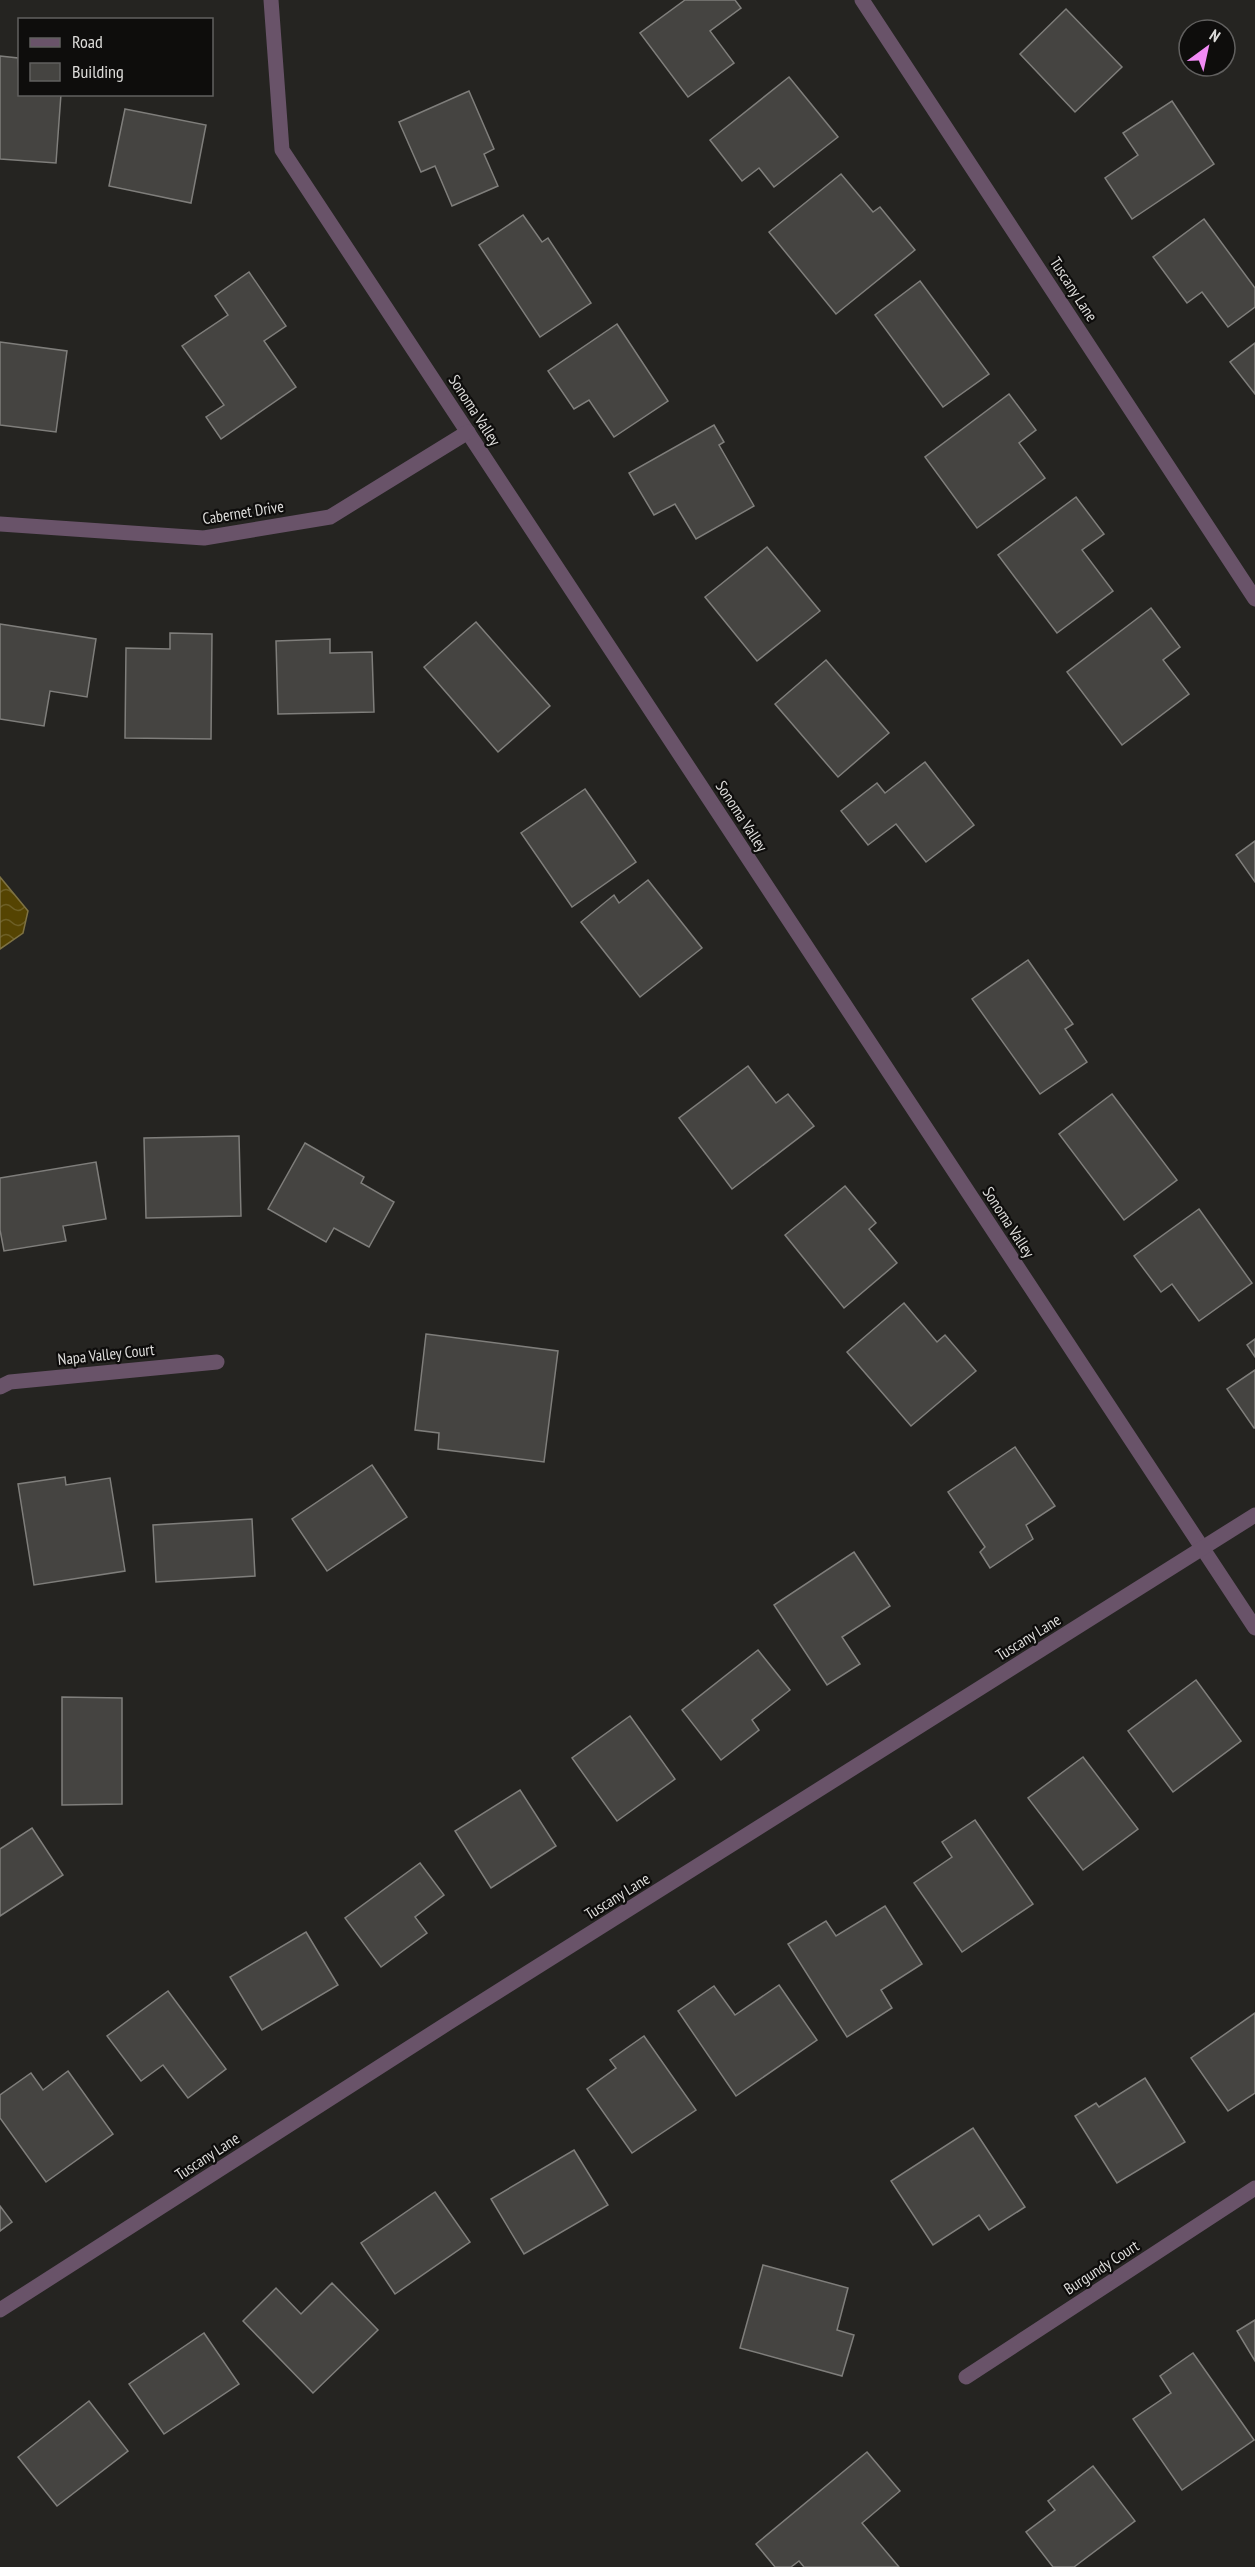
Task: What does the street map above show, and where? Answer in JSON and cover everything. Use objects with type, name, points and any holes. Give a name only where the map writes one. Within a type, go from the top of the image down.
[{"type":"street","name":"Sonoma Valley","points":[[271,0],[282,150],[1255,1628]]},
{"type":"street","name":"Tuscany Lane","points":[[862,0],[1255,599]]},
{"type":"street","name":"Cabernet Drive","points":[[0,524],[204,538],[330,517],[468,432]]},
{"type":"street","name":"Napa Valley Court","points":[[0,1387],[10,1382],[217,1362]]},
{"type":"street","name":"Tuscany Lane","points":[[0,2310],[448,2023],[1255,1515]]},
{"type":"street","name":"Burgundy Court","points":[[966,2377],[1255,2188]]},
{"type":"water","points":[[0,877],[28,911],[23,933],[0,949]]},
{"type":"building","points":[[685,0],[735,0],[741,8],[710,31],[734,63],[688,97],[640,33]]},
{"type":"building","points":[[1066,9],[1122,67],[1075,112],[1020,54]]},
{"type":"building","points":[[0,56],[18,58],[18,96],[61,96],[56,163],[0,159]]},
{"type":"building","points":[[789,77],[838,137],[774,187],[759,168],[742,181],[710,140]]},
{"type":"building","points":[[469,91],[494,149],[484,154],[498,186],[452,206],[435,166],[421,172],[399,122]]},
{"type":"building","points":[[1172,101],[1214,164],[1132,219],[1105,178],[1138,155],[1123,133]]},
{"type":"building","points":[[125,109],[206,125],[191,203],[109,186]]},
{"type":"building","points":[[841,174],[873,212],[880,207],[915,250],[836,314],[769,232]]},
{"type":"building","points":[[523,215],[542,242],[548,238],[591,303],[540,337],[479,245]]},
{"type":"building","points":[[1204,219],[1255,288],[1255,307],[1228,327],[1202,292],[1187,303],[1153,257]]},
{"type":"building","points":[[249,272],[286,326],[264,341],[296,387],[221,439],[206,417],[224,405],[182,346],[228,315],[215,296]]},
{"type":"building","points":[[920,281],[989,374],[943,407],[875,315]]},
{"type":"building","points":[[617,324],[668,401],[614,437],[589,400],[574,409],[548,371]]},
{"type":"building","points":[[0,342],[67,351],[56,432],[0,425]]},
{"type":"building","points":[[1255,343],[1255,394],[1230,362]]},
{"type":"building","points":[[1009,394],[1036,430],[1019,443],[1045,478],[977,528],[925,457]]},
{"type":"building","points":[[714,425],[724,442],[719,445],[754,506],[696,539],[675,504],[654,515],[629,473]]},
{"type":"building","points":[[1076,497],[1104,534],[1082,550],[1113,591],[1057,633],[998,555]]},
{"type":"building","points":[[767,547],[820,611],[757,661],[705,597]]},
{"type":"building","points":[[1151,608],[1180,647],[1163,660],[1189,694],[1122,745],[1067,672]]},
{"type":"building","points":[[476,622],[550,706],[498,752],[424,667]]},
{"type":"building","points":[[0,624],[96,639],[87,697],[50,691],[44,726],[0,719]]},
{"type":"building","points":[[170,633],[212,634],[211,739],[125,738],[126,648],[170,649]]},
{"type":"building","points":[[330,639],[330,653],[372,652],[374,712],[278,714],[276,641]]},
{"type":"building","points":[[826,660],[889,733],[838,777],[775,704]]},
{"type":"building","points":[[925,762],[974,825],[926,862],[896,824],[868,845],[841,811],[877,783],[885,793]]},
{"type":"building","points":[[585,789],[636,862],[572,907],[521,833]]},
{"type":"building","points":[[1255,841],[1255,882],[1236,855]]},
{"type":"building","points":[[648,880],[702,948],[640,997],[581,922],[614,895],[619,903]]},
{"type":"building","points":[[1028,960],[1073,1024],[1065,1029],[1087,1062],[1040,1094],[972,999]]},
{"type":"building","points":[[748,1066],[776,1103],[788,1094],[814,1126],[732,1189],[679,1118]]},
{"type":"building","points":[[1112,1094],[1177,1180],[1124,1220],[1059,1134]]},
{"type":"building","points":[[239,1136],[241,1216],[146,1218],[144,1138]]},
{"type":"building","points":[[305,1143],[364,1177],[361,1183],[394,1202],[369,1247],[334,1228],[326,1242],[268,1209]]},
{"type":"building","points":[[96,1162],[106,1219],[63,1226],[66,1241],[4,1251],[0,1230],[0,1178]]},
{"type":"building","points":[[845,1186],[876,1223],[869,1229],[897,1263],[844,1308],[785,1235]]},
{"type":"building","points":[[1199,1209],[1252,1283],[1199,1321],[1172,1284],[1161,1292],[1134,1256]]},
{"type":"building","points":[[904,1303],[937,1342],[945,1335],[976,1371],[911,1426],[847,1352]]},
{"type":"building","points":[[426,1334],[558,1351],[544,1462],[438,1449],[439,1433],[415,1430]]},
{"type":"building","points":[[1255,1339],[1255,1357],[1247,1345]]},
{"type":"building","points":[[1255,1370],[1255,1428],[1254,1428],[1227,1389]]},
{"type":"building","points":[[1015,1447],[1055,1506],[1026,1525],[1033,1539],[990,1568],[980,1552],[985,1547],[948,1492]]},
{"type":"building","points":[[372,1465],[407,1517],[327,1571],[292,1519]]},
{"type":"building","points":[[65,1477],[66,1485],[110,1478],[125,1571],[34,1585],[18,1484]]},
{"type":"building","points":[[252,1519],[255,1576],[156,1582],[153,1525]]},
{"type":"building","points":[[854,1552],[890,1606],[842,1637],[860,1664],[827,1685],[774,1605]]},
{"type":"building","points":[[758,1650],[790,1690],[752,1720],[759,1730],[721,1760],[682,1710]]},
{"type":"building","points":[[1196,1680],[1241,1741],[1173,1792],[1128,1731]]},
{"type":"building","points":[[62,1697],[122,1698],[122,1804],[62,1805]]},
{"type":"building","points":[[630,1716],[675,1779],[617,1821],[572,1758]]},
{"type":"building","points":[[1083,1757],[1138,1829],[1083,1870],[1028,1798]]},
{"type":"building","points":[[520,1790],[556,1846],[491,1888],[455,1831]]},
{"type":"building","points":[[975,1820],[1033,1904],[962,1952],[914,1883],[952,1857],[942,1842]]},
{"type":"building","points":[[32,1828],[63,1875],[0,1916],[0,1849]]},
{"type":"building","points":[[420,1863],[444,1895],[415,1917],[427,1933],[381,1967],[345,1918]]},
{"type":"building","points":[[885,1906],[922,1964],[881,1990],[892,2008],[847,2037],[788,1944],[826,1921],[836,1936]]},
{"type":"building","points":[[306,1932],[338,1985],[262,2030],[230,1977]]},
{"type":"building","points":[[779,1985],[817,2040],[736,2096],[678,2011],[714,1986],[735,2015]]},
{"type":"building","points":[[168,1991],[226,2069],[188,2098],[163,2065],[141,2081],[107,2036]]},
{"type":"building","points":[[1255,2013],[1255,2093],[1228,2111],[1191,2058]]},
{"type":"building","points":[[644,2036],[696,2110],[632,2153],[587,2089],[616,2068],[610,2060]]},
{"type":"building","points":[[68,2071],[113,2134],[46,2182],[0,2118],[0,2095],[31,2073],[43,2090]]},
{"type":"building","points":[[1145,2078],[1185,2142],[1117,2183],[1075,2116],[1096,2103],[1099,2107]]},
{"type":"building","points":[[973,2128],[1025,2207],[989,2230],[979,2215],[933,2245],[891,2181]]},
{"type":"building","points":[[574,2150],[608,2205],[524,2254],[491,2199]]},
{"type":"building","points":[[435,2192],[470,2242],[395,2294],[361,2243]]},
{"type":"building","points":[[0,2206],[12,2222],[0,2231]]},
{"type":"building","points":[[763,2265],[848,2288],[837,2330],[854,2335],[842,2376],[740,2348]]},
{"type":"building","points":[[332,2283],[378,2330],[313,2393],[243,2321],[276,2288],[301,2314]]},
{"type":"building","points":[[1255,2320],[1255,2361],[1237,2331]]},
{"type":"building","points":[[204,2333],[239,2384],[164,2434],[129,2384]]},
{"type":"building","points":[[1193,2353],[1254,2440],[1182,2490],[1133,2419],[1171,2393],[1160,2376]]},
{"type":"building","points":[[89,2401],[128,2451],[57,2506],[18,2457]]},
{"type":"building","points":[[867,2452],[900,2491],[862,2523],[899,2567],[804,2567],[799,2561],[791,2567],[775,2567],[756,2544]]},
{"type":"building","points":[[1093,2466],[1135,2521],[1074,2567],[1053,2567],[1026,2532],[1055,2510],[1048,2501]]}]
